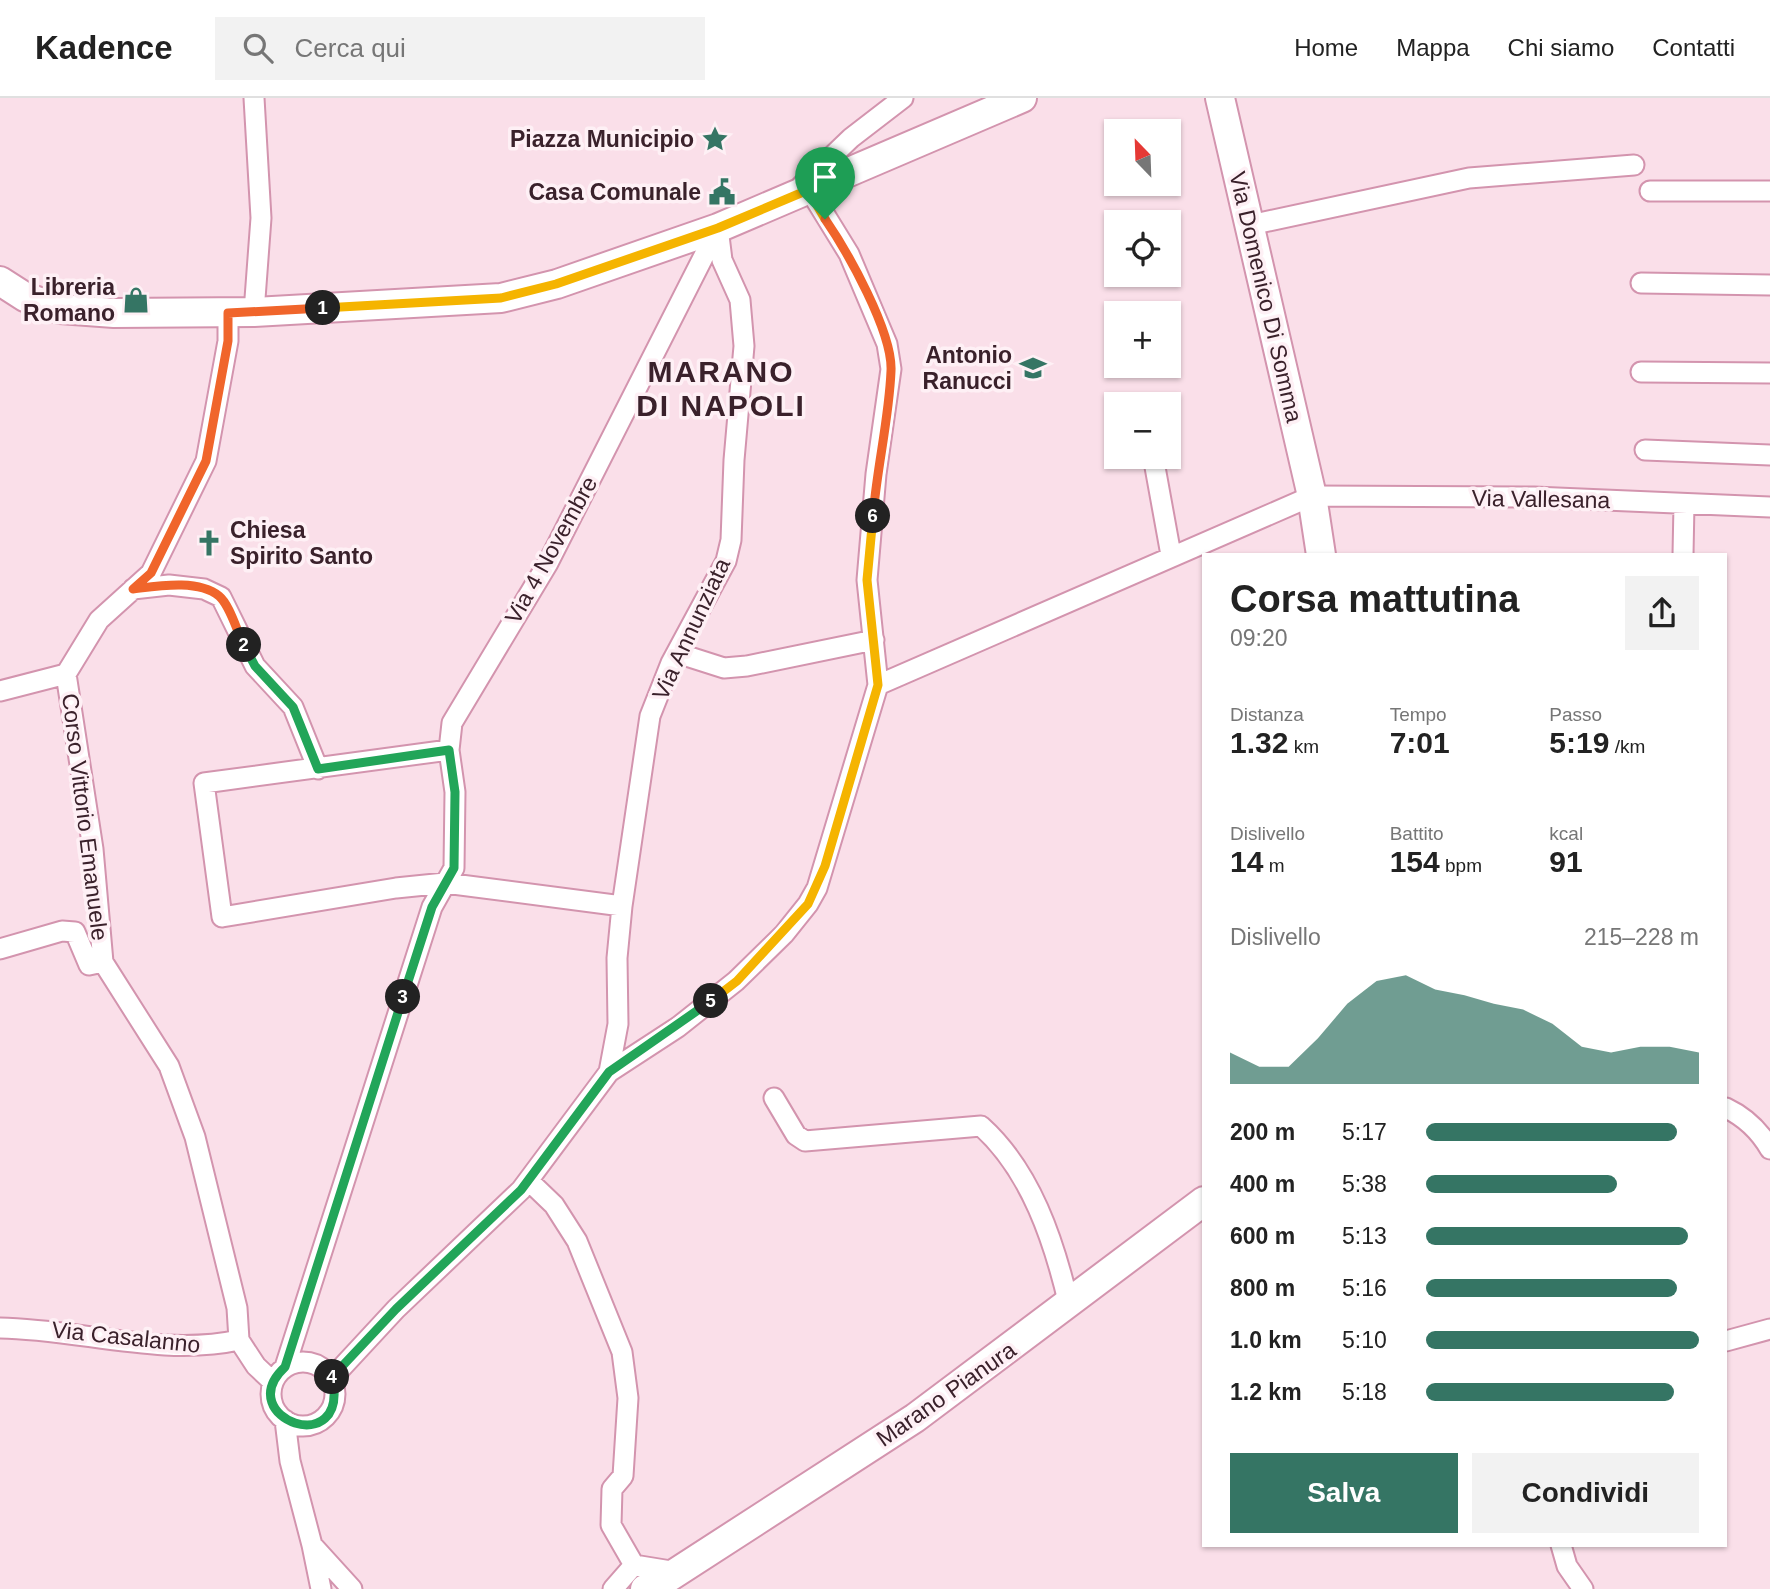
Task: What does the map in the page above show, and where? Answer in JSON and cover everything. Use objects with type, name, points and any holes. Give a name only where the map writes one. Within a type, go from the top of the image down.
[{"type":"street","name":"Corso Vittorio Emanuele","points":[[239,1340],[237,1308],[189,1118],[169,1066],[103,962],[93,849],[66,674],[99,620],[151,573],[206,461],[228,341],[241,313],[261,218],[254,98]]},
{"type":"street","points":[[798,194],[851,138],[903,98]]},
{"type":"street","points":[[0,281],[25,297],[60,309],[114,313],[241,313],[501,298],[556,284],[718,228],[1022,98]]},
{"type":"street","name":"Via Domenico Di Somma","points":[[1220,98],[1312,496]]},
{"type":"street","points":[[1250,225],[1469,178],[1634,164]]},
{"type":"street","points":[[1650,191],[1770,191]]},
{"type":"street","points":[[332,1378],[396,1309],[529,1181],[609,1072],[678,1027],[737,981],[808,904],[825,866],[878,685],[867,580],[876,474],[891,369],[887,344],[849,254],[798,194]]},
{"type":"street","name":"Via Annunziata","points":[[609,1072],[618,1024],[617,958],[622,906],[650,716],[677,653],[726,561],[731,540],[734,460],[744,346],[740,300],[722,260],[718,228]]},
{"type":"street","name":"Via 4 Novembre","points":[[279,1375],[432,907],[454,868],[455,792],[449,750],[452,723],[548,563],[718,228]]},
{"type":"street","points":[[1641,283],[1770,285]]},
{"type":"street","points":[[1641,372],[1770,373]]},
{"type":"street","points":[[1645,450],[1770,455]]},
{"type":"street","points":[[1155,469],[1171,555]]},
{"type":"street","points":[[878,685],[1171,555],[1312,496],[1321,553]]},
{"type":"street","name":"Via Vallesana","points":[[1312,496],[1534,497],[1770,507]]},
{"type":"street","points":[[1684,504],[1684,553]]},
{"type":"street","points":[[133,589],[169,585],[204,589],[221,597],[255,666],[293,707],[318,769]]},
{"type":"street","points":[[677,653],[724,668],[747,666],[874,640]]},
{"type":"street","points":[[0,691],[66,674]]},
{"type":"street","points":[[449,750],[204,783],[222,917],[396,888],[445,883],[622,906]]},
{"type":"street","points":[[0,949],[62,931],[75,933],[89,965],[103,962]]},
{"type":"street","points":[[774,1098],[796,1135],[805,1140],[981,1126],[1020,1173],[1040,1213],[1069,1305]]},
{"type":"street","points":[[1727,1108],[1740,1114],[1755,1128],[1770,1149]]},
{"type":"street","points":[[529,1181],[554,1205],[577,1241],[622,1352],[628,1398],[623,1476],[612,1489],[611,1525],[639,1577],[613,1589]]},
{"type":"street","name":"Marano Pianura","points":[[639,1577],[677,1572],[915,1418],[1202,1203]]},
{"type":"street","name":"Via Casalanno","points":[[0,1328],[37,1328],[151,1343],[214,1346],[239,1340]]},
{"type":"street","points":[[1727,1341],[1770,1329]]},
{"type":"street","points":[[239,1340],[256,1366],[279,1375]]},
{"type":"street","points":[[285,1420],[306,1426],[326,1418],[335,1399],[332,1378],[316,1364],[294,1363],[279,1375],[272,1403],[285,1420],[290,1461],[321,1589]]},
{"type":"street","points":[[312,1545],[352,1589]]},
{"type":"street","points":[[1562,1547],[1567,1566],[1583,1589]]},
{"type":"place","name":"Piazza Municipio","points":[[715,139]]},
{"type":"place","name":"Casa Comunale","points":[[722,192]]},
{"type":"place","name":"Libreria Romano","points":[[136,300]]},
{"type":"place","name":"Antonio Ranucci","points":[[1033,368]]},
{"type":"place","name":"Chiesa Spirito Santo","points":[[209,543]]},
{"type":"district","name":"MARANO DI NAPOLI","points":[[721,388]]},
{"type":"route","points":[[808,190],[825,219],[849,254],[887,344],[891,369],[876,474],[867,580],[878,685],[817,888],[808,904],[784,933],[737,981],[678,1027],[609,1072],[521,1190],[396,1309],[332,1378],[335,1399],[326,1418],[306,1426],[295,1425],[277,1413],[272,1403],[273,1382],[285,1367],[432,907],[454,868],[455,792],[449,750],[318,769],[293,707],[255,666],[221,597],[204,589],[169,585],[133,589],[151,573],[206,461],[228,341],[228,313],[501,298],[556,284],[718,228],[808,190]]}]
